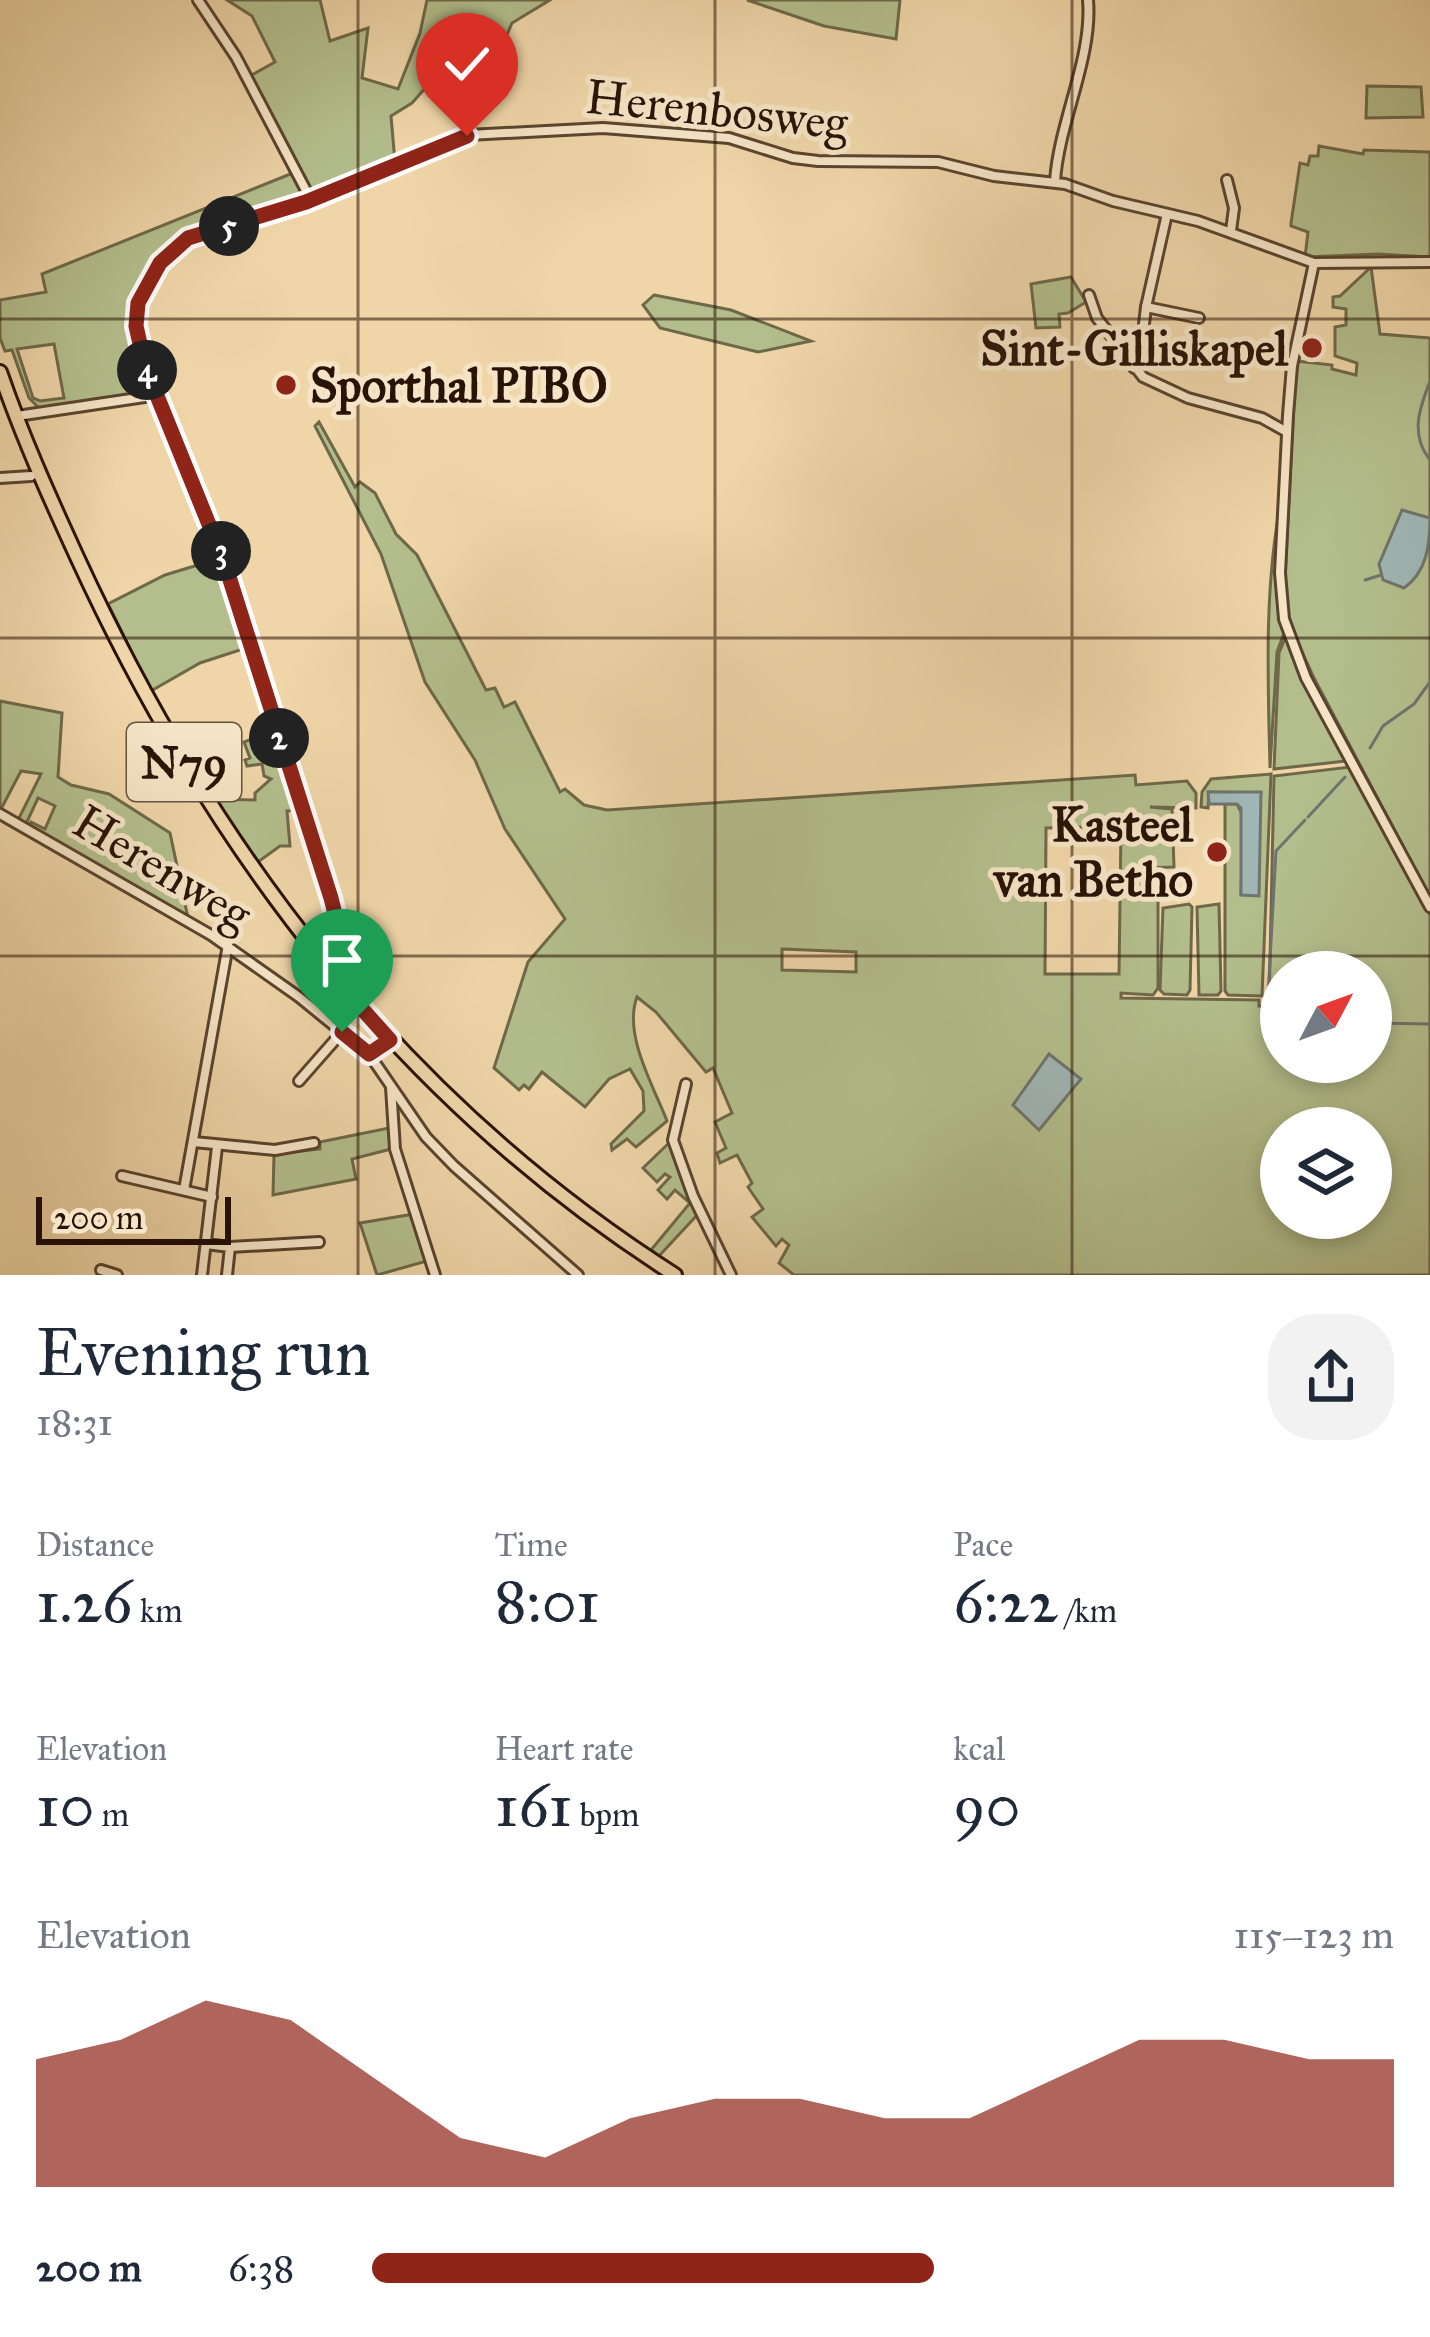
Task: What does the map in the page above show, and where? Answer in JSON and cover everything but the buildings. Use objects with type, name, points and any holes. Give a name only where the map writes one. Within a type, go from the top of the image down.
[{"type":"main road","name":"N79","points":[[0,359],[19,416]]},
{"type":"main road","name":"N79","points":[[0,372],[57,512],[126,658],[190,772],[267,889],[347,992],[443,1095],[532,1174],[675,1275]]},
{"type":"street","points":[[198,0],[236,57],[311,200]]},
{"type":"street","points":[[1055,181],[1087,32],[1088,0]]},
{"type":"street","name":"Herenbosweg","points":[[347,992],[353,985],[315,845],[220,548],[145,366],[136,326],[138,303],[160,263],[188,238],[311,200],[455,139],[603,128],[742,140],[793,158],[918,160],[1028,181],[1055,181],[1231,231],[1314,263]]},
{"type":"street","points":[[1227,180],[1234,208],[1231,231]]},
{"type":"street","points":[[1135,368],[1167,214]]},
{"type":"street","points":[[1430,262],[1314,263],[1292,366],[1280,574],[1284,619],[1306,678],[1430,907]]},
{"type":"street","points":[[1089,295],[1096,318],[1143,377],[1168,390],[1262,418],[1287,432]]},
{"type":"street","points":[[1146,307],[1199,319]]},
{"type":"street","points":[[19,416],[158,395]]},
{"type":"street","points":[[0,478],[31,476]]},
{"type":"street","name":"Herenweg","points":[[0,814],[228,946],[342,1032],[369,1054],[426,1137],[454,1166],[578,1275]]},
{"type":"street","points":[[184,1190],[228,946]]},
{"type":"street","points":[[299,1081],[342,1032]]},
{"type":"street","points":[[369,1054],[390,1040]]},
{"type":"street","points":[[686,1084],[673,1140],[693,1196],[731,1275]]},
{"type":"street","points":[[392,1086],[395,1149],[435,1275]]},
{"type":"street","points":[[194,1142],[275,1150],[314,1143]]},
{"type":"street","points":[[202,1275],[217,1147]]},
{"type":"street","points":[[122,1176],[212,1197]]},
{"type":"street","points":[[206,1244],[319,1242]]},
{"type":"street","points":[[227,1275],[230,1246]]},
{"type":"street","points":[[101,1270],[118,1275]]},
{"type":"green space","points":[[227,0],[320,0],[330,41],[368,28],[362,78],[398,89],[427,0],[550,0],[512,23],[503,44],[454,47],[448,72],[451,111],[442,69],[412,103],[391,116],[395,162],[319,195],[308,188],[250,76],[275,62],[252,16]]},
{"type":"green space","points":[[747,0],[900,0],[896,39],[824,26]]},
{"type":"green space","points":[[1367,86],[1421,87],[1423,117],[1366,118]]},
{"type":"green space","points":[[1319,146],[1363,154],[1364,150],[1430,152],[1430,257],[1305,257],[1308,232],[1291,223],[1300,163],[1308,165],[1310,156],[1318,156]]},
{"type":"green space","points":[[293,173],[304,192],[301,200],[182,239],[136,299],[133,332],[152,391],[39,408],[29,398],[12,350],[5,351],[0,338],[0,300],[46,292],[42,274]],"holes":[[[54,344],[64,398],[33,398],[17,349]]]},
{"type":"green space","points":[[1371,267],[1380,334],[1430,338],[1430,897],[1314,678],[1293,633],[1284,597],[1296,361],[1332,365],[1332,369],[1356,375],[1357,363],[1335,356],[1335,327],[1346,325],[1346,309],[1333,307],[1333,297]]},
{"type":"green space","points":[[1071,277],[1086,302],[1059,314],[1060,327],[1036,328],[1031,284]]},
{"type":"green space","points":[[654,295],[731,310],[811,341],[758,352],[660,328],[643,305]]},
{"type":"green space","points":[[319,422],[355,487],[360,482],[375,493],[396,534],[417,555],[486,690],[495,688],[504,707],[515,702],[560,792],[565,789],[584,805],[607,810],[1135,775],[1136,785],[1187,781],[1196,793],[1196,808],[1150,807],[1172,809],[1174,867],[1142,868],[1142,893],[1158,893],[1158,988],[1153,995],[1121,993],[1121,998],[1259,1000],[1260,1083],[1392,1083],[1392,951],[1270,951],[1274,776],[1350,767],[1430,915],[1430,1275],[794,1275],[779,1263],[789,1245],[782,1239],[776,1246],[752,1217],[763,1209],[748,1187],[752,1183],[737,1155],[720,1163],[717,1153],[726,1148],[715,1122],[732,1113],[713,1068],[706,1072],[656,1012],[637,997],[637,1043],[667,1121],[636,1147],[627,1139],[612,1150],[611,1144],[644,1111],[643,1091],[630,1069],[609,1079],[585,1107],[542,1072],[529,1089],[524,1085],[519,1090],[494,1068],[528,962],[565,919],[505,829],[475,760],[425,682],[381,554],[315,426]],"holes":[[[1046,828],[1121,829],[1119,974],[1045,974]],[[782,949],[856,952],[856,972],[782,970]]]},
{"type":"green space","points":[[1280,506],[1277,577],[1284,633],[1277,652],[1270,768],[1269,604]]},
{"type":"green space","points":[[221,558],[246,648],[200,663],[151,691],[108,604],[165,575]]},
{"type":"green space","points":[[1286,636],[1303,680],[1346,761],[1274,769],[1279,653]]},
{"type":"green space","points":[[0,701],[62,713],[58,777],[109,794],[170,833],[188,918],[29,826],[31,822],[45,829],[55,806],[38,798],[26,824],[18,820],[41,774],[21,771],[0,811]]},
{"type":"green space","points":[[257,737],[264,755],[280,747],[300,810],[287,811],[290,846],[280,846],[258,862],[215,799],[255,800],[255,793],[271,779],[264,776],[262,764],[247,766],[245,760],[250,758],[244,742]]},
{"type":"green space","points":[[1271,774],[1260,996],[1225,991],[1225,804],[1237,804],[1243,816],[1241,895],[1261,793],[1209,792],[1208,808],[1201,807],[1202,792],[1211,779]]},
{"type":"green space","points":[[1189,904],[1190,990],[1187,995],[1164,994],[1160,990],[1163,908]]},
{"type":"green space","points":[[1219,904],[1221,991],[1199,995],[1197,907]]},
{"type":"green space","points":[[389,1128],[391,1149],[352,1159],[356,1179],[273,1195],[274,1154],[320,1149],[320,1142]]},
{"type":"green space","points":[[670,1142],[699,1213],[659,1256],[651,1250],[690,1203],[675,1190],[667,1199],[658,1190],[670,1177],[665,1174],[657,1182],[643,1168]]},
{"type":"green space","points":[[414,1214],[427,1261],[377,1275],[360,1223]]},
{"type":"water","points":[[1402,510],[1430,518],[1422,566],[1404,588],[1383,580],[1379,564]]},
{"type":"water","points":[[1208,792],[1261,792],[1259,896],[1241,895],[1241,808],[1209,804]]},
{"type":"water","points":[[1049,1054],[1081,1079],[1039,1130],[1013,1105]]},
{"type":"waterway","points":[[1430,381],[1418,431],[1430,460]]},
{"type":"waterway","points":[[1365,580],[1381,575]]},
{"type":"waterway","points":[[1370,748],[1383,726],[1414,704],[1430,682]]},
{"type":"waterway","points":[[1308,817],[1345,777]]},
{"type":"waterway","points":[[1270,951],[1276,851],[1305,820]]},
{"type":"waterway","points":[[1392,1023],[1430,1024]]},
{"type":"place","name":"Sint-Gilliskapel","points":[[1312,348]]},
{"type":"place","name":"Sporthal PIBO","points":[[286,385]]},
{"type":"place","name":"Kasteel van Betho","points":[[1217,852]]},
{"type":"route","points":[[342,1032],[369,1054],[390,1040],[347,992],[353,985],[331,898],[225,564],[145,366],[136,326],[138,303],[160,263],[188,238],[306,202],[467,136]]}]
